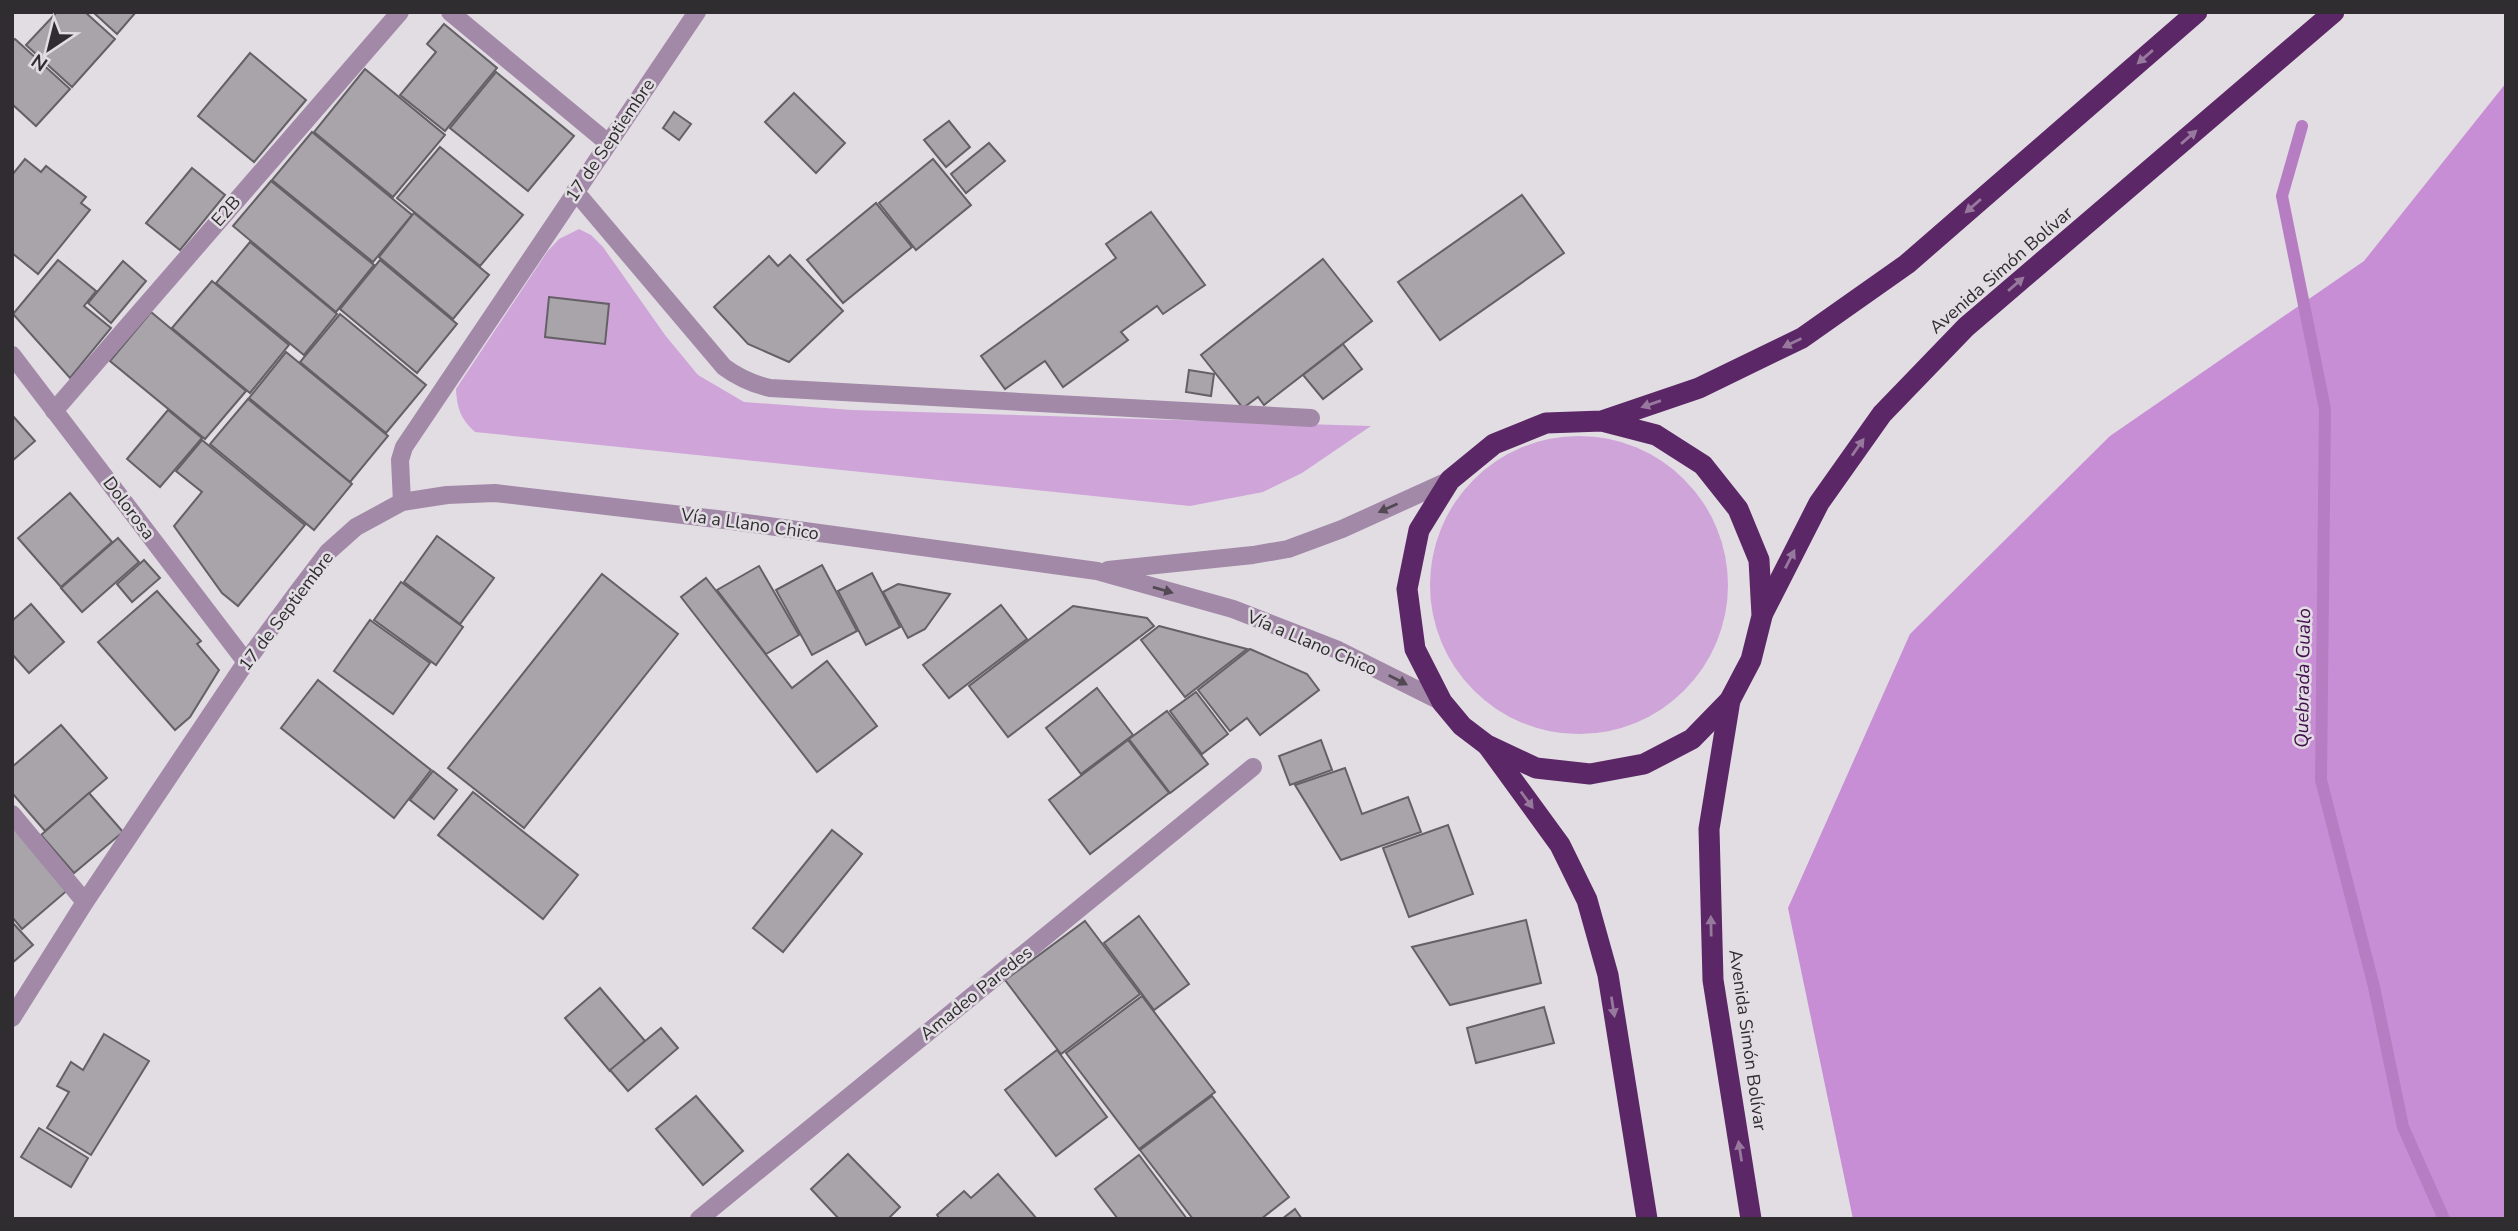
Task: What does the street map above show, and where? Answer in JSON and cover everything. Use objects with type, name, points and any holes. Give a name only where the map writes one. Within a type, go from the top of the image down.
[{"type":"highway","points":[[1602,421],[1699,388],[1802,338],[1906,264],[2197,12]]},
{"type":"highway","name":"Avenida Simón Bolívar","points":[[1762,616],[1819,503],[1882,414],[1966,327],[2334,12]]},
{"type":"highway","points":[[1602,421],[1656,435],[1703,465],[1738,509],[1759,560],[1762,616],[1751,660],[1730,700],[1692,739],[1644,764],[1590,774],[1536,768],[1487,745],[1462,726],[1442,702],[1415,649],[1407,589],[1419,530],[1450,480],[1494,443],[1546,423],[1602,421]]},
{"type":"highway","name":"Avenida Simón Bolívar","points":[[1730,700],[1709,829],[1713,980],[1751,1219]]},
{"type":"highway","points":[[1487,745],[1560,845],[1587,900],[1608,975],[1647,1219]]},
{"type":"street","name":"E2B","points":[[54,411],[400,12]]},
{"type":"street","points":[[450,12],[608,143]]},
{"type":"street","name":"17 de Septiembre","points":[[12,1018],[85,902],[246,662],[328,552],[356,527],[402,502],[400,460],[404,447],[696,12]]},
{"type":"street","points":[[575,191],[724,367],[738,378],[751,383],[770,388],[1311,418]]},
{"type":"street","name":"Dolorosa","points":[[12,355],[246,662]]},
{"type":"street","name":"Vía a Llano Chico","points":[[1097,571],[1288,549],[1342,529],[1450,480]]},
{"type":"street","name":"Vía a Llano Chico","points":[[402,502],[447,495],[495,493],[731,521],[1097,571],[1233,609],[1338,650],[1442,702]]},
{"type":"street","name":"Amadeo Paredes","points":[[699,1219],[1253,767]]},
{"type":"street","points":[[12,814],[85,902]]},
{"type":"shaded area","points":[[2506,83],[2506,1219],[1853,1219],[1788,908],[1910,634],[2110,436],[2364,261]]},
{"type":"shaded area","points":[[579,229],[591,235],[603,247],[665,335],[698,375],[744,402],[852,410],[1371,426],[1302,473],[1263,492],[1190,506],[475,432],[461,413],[456,389],[547,252],[559,239]]},
{"type":"shaded area","points":[[1579,436],[1608,439],[1636,447],[1662,461],[1684,480],[1703,502],[1717,528],[1725,556],[1728,585],[1725,614],[1717,642],[1703,668],[1684,690],[1662,709],[1636,723],[1608,731],[1579,734],[1550,731],[1522,723],[1496,709],[1474,690],[1455,668],[1441,642],[1433,614],[1430,585],[1433,556],[1441,528],[1455,502],[1474,480],[1496,461],[1522,447],[1550,439]]},
{"type":"building","points":[[57,12],[85,12],[115,39],[72,87],[26,45]]},
{"type":"building","points":[[93,12],[136,12],[117,34]]},
{"type":"building","points":[[444,24],[497,68],[445,131],[400,95],[436,52],[427,44]]},
{"type":"building","points":[[15,39],[70,89],[36,126],[12,104],[12,41]]},
{"type":"building","points":[[250,53],[306,100],[254,162],[198,116]]},
{"type":"building","points":[[365,69],[445,135],[393,197],[314,132]]},
{"type":"building","points":[[496,72],[574,136],[528,191],[450,128]]},
{"type":"building","points":[[794,93],[845,143],[816,173],[765,122]]},
{"type":"building","points":[[674,112],[691,124],[679,140],[663,128]]},
{"type":"building","points":[[949,121],[970,147],[946,167],[924,140]]},
{"type":"building","points":[[312,132],[412,215],[373,262],[272,180]]},
{"type":"building","points":[[989,143],[1005,161],[966,193],[951,174]]},
{"type":"building","points":[[440,147],[523,215],[480,266],[397,198]]},
{"type":"building","points":[[25,159],[41,172],[46,166],[86,197],[81,203],[90,210],[38,274],[12,253],[12,175]]},
{"type":"building","points":[[933,159],[971,205],[916,250],[879,203]]},
{"type":"building","points":[[192,168],[225,195],[180,250],[146,223]]},
{"type":"building","points":[[271,181],[374,265],[336,312],[233,226]]},
{"type":"building","points":[[1522,195],[1564,253],[1440,340],[1398,282]]},
{"type":"building","points":[[876,203],[912,247],[843,303],[807,260]]},
{"type":"building","points":[[1151,212],[1205,285],[1163,314],[1157,306],[1121,332],[1128,340],[1063,387],[1045,361],[1005,389],[981,356],[1116,258],[1106,244]]},
{"type":"building","points":[[414,213],[489,275],[453,319],[379,257]]},
{"type":"building","points":[[250,242],[337,314],[304,355],[216,283]]},
{"type":"building","points":[[790,255],[843,311],[789,362],[748,344],[714,307],[769,256],[778,266]]},
{"type":"building","points":[[1323,259],[1372,321],[1264,405],[1258,397],[1243,408],[1201,355]]},
{"type":"building","points":[[58,260],[96,291],[84,306],[111,328],[70,378],[13,314]]},
{"type":"building","points":[[380,260],[457,324],[417,373],[340,309]]},
{"type":"building","points":[[123,261],[146,281],[111,323],[88,303]]},
{"type":"building","points":[[212,281],[289,345],[250,393],[172,328]]},
{"type":"building","points":[[549,297],[609,304],[605,344],[545,337]]},
{"type":"building","points":[[151,312],[246,391],[205,439],[110,361]]},
{"type":"building","points":[[340,314],[426,385],[386,433],[300,362]]},
{"type":"building","points":[[1343,344],[1362,369],[1323,399],[1303,375]]},
{"type":"building","points":[[286,352],[388,436],[350,482],[249,398]]},
{"type":"building","points":[[1189,370],[1214,374],[1211,396],[1186,392]]},
{"type":"building","points":[[248,399],[352,484],[314,530],[210,444]]},
{"type":"building","points":[[168,410],[202,438],[160,487],[127,459]]},
{"type":"building","points":[[12,415],[35,441],[12,461]]},
{"type":"building","points":[[202,440],[305,525],[238,606],[222,593],[174,526],[202,492],[176,471]]},
{"type":"building","points":[[70,493],[112,542],[61,587],[18,538]]},
{"type":"building","points":[[437,536],[494,578],[460,624],[404,582]]},
{"type":"building","points":[[118,538],[139,562],[82,612],[61,588]]},
{"type":"building","points":[[144,560],[160,578],[132,602],[117,584]]},
{"type":"building","points":[[822,565],[857,631],[812,655],[776,590]]},
{"type":"building","points":[[759,566],[799,635],[766,654],[717,590]]},
{"type":"building","points":[[872,573],[900,627],[866,645],[838,591]]},
{"type":"building","points":[[602,574],[678,634],[524,828],[448,768]]},
{"type":"building","points":[[706,578],[792,688],[827,661],[877,726],[817,772],[681,597]]},
{"type":"building","points":[[401,582],[463,627],[436,665],[374,620]]},
{"type":"building","points":[[898,584],[950,594],[925,629],[908,638],[883,592]]},
{"type":"building","points":[[157,591],[201,641],[197,644],[219,670],[190,717],[175,730],[98,642]]},
{"type":"building","points":[[31,604],[64,642],[29,673],[12,654],[12,621]]},
{"type":"building","points":[[1001,605],[1027,639],[949,698],[923,665]]},
{"type":"building","points":[[1073,606],[1147,618],[1154,626],[1008,737],[969,686]]},
{"type":"building","points":[[370,620],[430,663],[393,714],[334,671]]},
{"type":"building","points":[[1159,626],[1247,649],[1185,697],[1141,640]]},
{"type":"building","points":[[1250,649],[1307,674],[1319,690],[1260,735],[1247,718],[1230,731],[1198,690]]},
{"type":"building","points":[[318,680],[431,770],[394,818],[281,728]]},
{"type":"building","points":[[1097,688],[1133,735],[1081,774],[1046,728]]},
{"type":"building","points":[[1196,692],[1228,734],[1202,754],[1170,711]]},
{"type":"building","points":[[1167,711],[1208,764],[1170,793],[1129,739]]},
{"type":"building","points":[[61,725],[107,778],[45,831],[12,793],[12,767]]},
{"type":"building","points":[[1128,740],[1169,793],[1090,854],[1049,800]]},
{"type":"building","points":[[1321,740],[1332,770],[1290,785],[1279,756]]},
{"type":"building","points":[[1345,768],[1362,814],[1408,797],[1421,832],[1341,860],[1295,785]]},
{"type":"building","points":[[433,771],[457,790],[434,819],[410,800]]},
{"type":"building","points":[[473,792],[578,875],[543,919],[438,835]]},
{"type":"building","points":[[89,793],[123,832],[74,873],[41,835]]},
{"type":"building","points":[[12,822],[70,888],[22,929],[12,917]]},
{"type":"building","points":[[1448,825],[1473,894],[1409,917],[1383,848]]},
{"type":"building","points":[[832,830],[862,854],[783,952],[753,928]]},
{"type":"building","points":[[1139,916],[1189,984],[1154,1010],[1104,943]]},
{"type":"building","points":[[1526,920],[1541,983],[1450,1005],[1412,947]]},
{"type":"building","points":[[1085,921],[1140,994],[1061,1054],[1005,980]]},
{"type":"building","points":[[12,922],[33,945],[12,963]]},
{"type":"building","points":[[600,988],[645,1041],[610,1071],[565,1018]]},
{"type":"building","points":[[1142,996],[1215,1092],[1139,1149],[1066,1053]]},
{"type":"building","points":[[1544,1007],[1554,1043],[1476,1063],[1467,1028]]},
{"type":"building","points":[[661,1028],[678,1048],[628,1091],[610,1070]]},
{"type":"building","points":[[104,1034],[149,1061],[91,1155],[47,1128],[69,1092],[57,1086],[71,1062],[83,1070]]},
{"type":"building","points":[[1057,1050],[1107,1117],[1056,1156],[1005,1090]]},
{"type":"building","points":[[696,1096],[743,1151],[703,1185],[656,1129]]},
{"type":"building","points":[[1212,1096],[1289,1197],[1261,1219],[1193,1219],[1140,1150]]},
{"type":"building","points":[[39,1128],[88,1158],[71,1187],[21,1157]]},
{"type":"building","points":[[848,1154],[900,1207],[888,1219],[839,1219],[811,1189]]},
{"type":"building","points":[[1139,1155],[1187,1219],[1118,1219],[1095,1189]]},
{"type":"building","points":[[998,1174],[1037,1219],[940,1219],[937,1215],[964,1191],[971,1198]]},
{"type":"building","points":[[1295,1209],[1302,1219],[1282,1219]]},
{"type":"waterway","name":"Quebrada Gualo","points":[[2302,126],[2282,196],[2325,409],[2321,780],[2374,987],[2403,1127],[2444,1219]]}]
